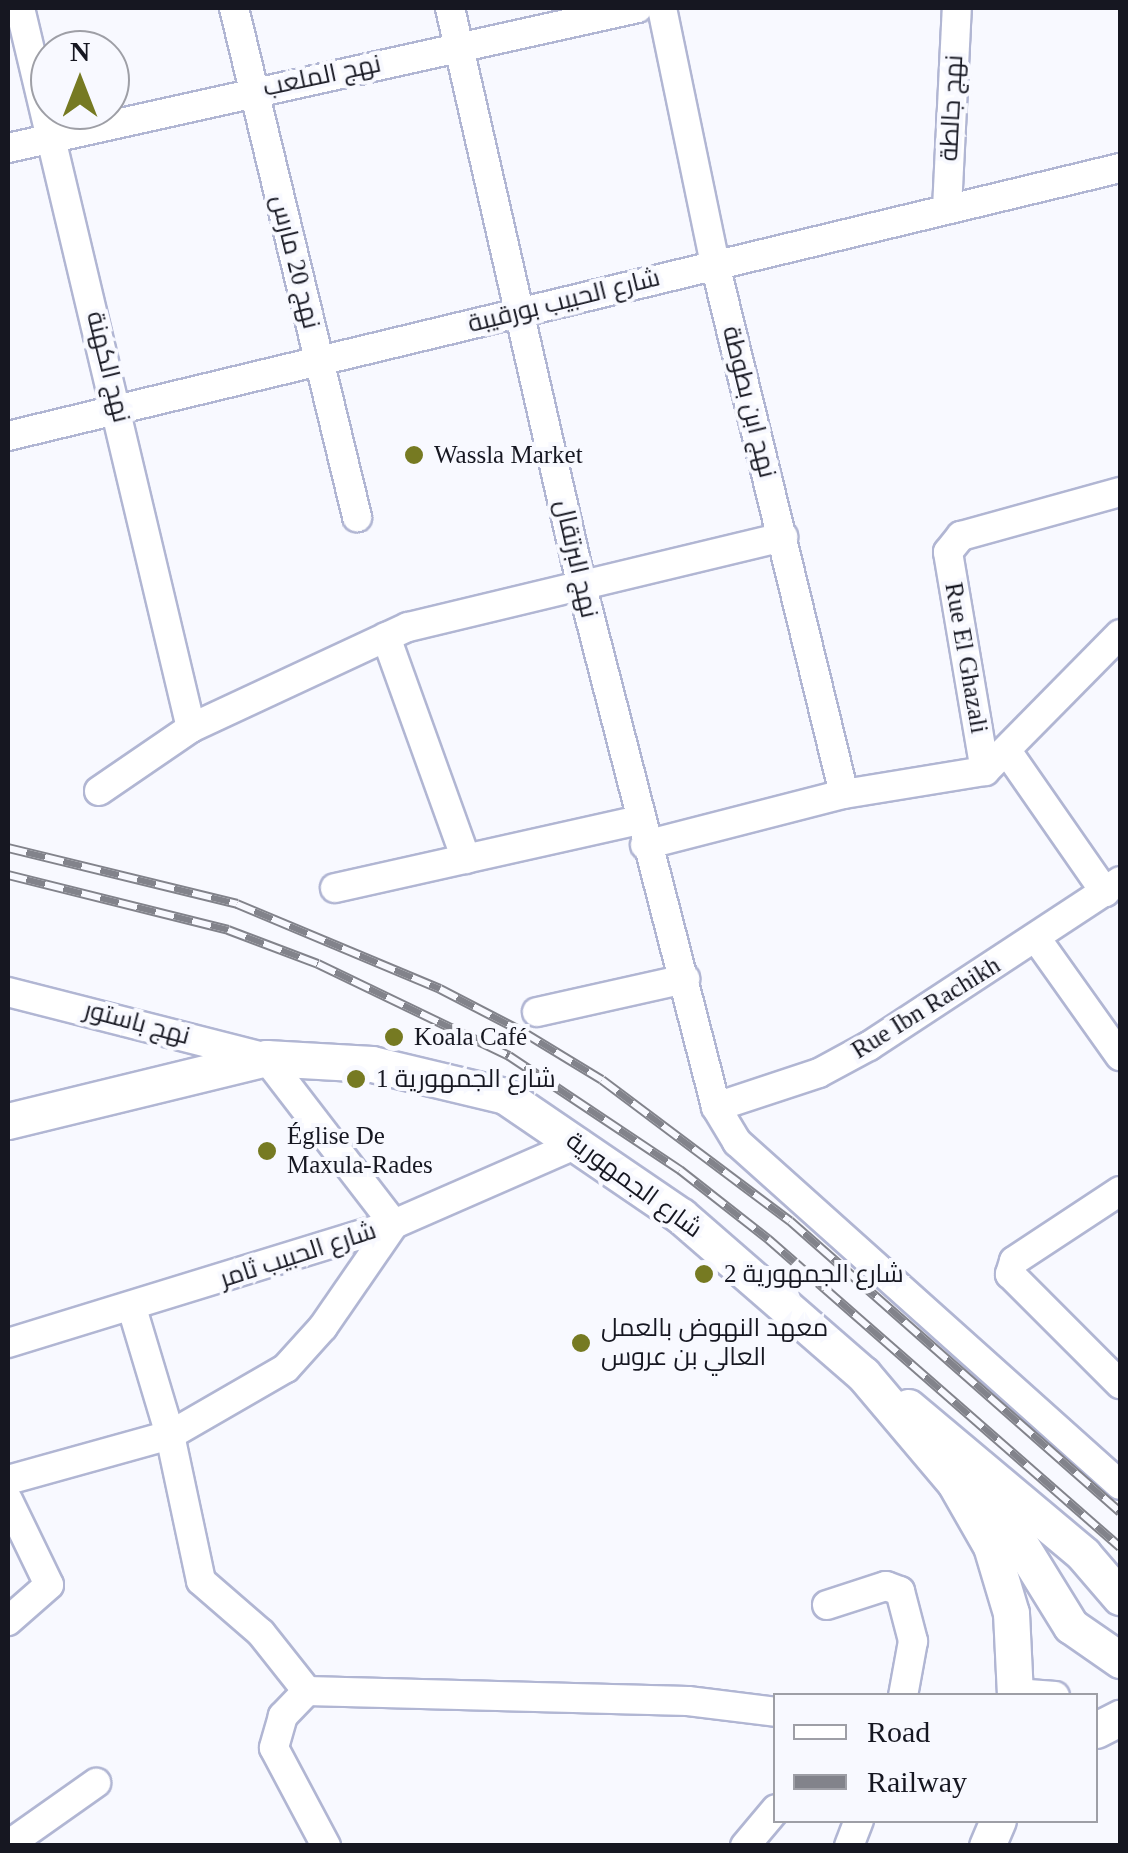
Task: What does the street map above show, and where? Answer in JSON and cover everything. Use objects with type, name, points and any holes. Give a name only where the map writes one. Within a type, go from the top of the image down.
[{"type":"main road","name":"شارع الجمهورية","points":[[8,1120],[266,1058],[372,1064],[435,1076],[505,1096],[681,1216],[863,1374],[955,1483],[991,1546],[1011,1613],[1015,1693]]},
{"type":"main road","points":[[863,1374],[960,1446],[1083,1554],[1120,1597]]},
{"type":"main road","points":[[960,1446],[1071,1626],[1120,1660]]},
{"type":"street","name":"نهج الكهنة","points":[[20,8],[191,728]]},
{"type":"street","name":"نهج 20 مارس","points":[[234,8],[357,517]]},
{"type":"street","name":"نهج البرتقال","points":[[450,8],[581,583],[716,1108]]},
{"type":"street","name":"نهج الملعب","points":[[8,148],[252,90],[638,8]]},
{"type":"street","name":"نهج ابن بطوطة","points":[[662,8],[715,264],[844,794]]},
{"type":"street","name":"نهج جالطة","points":[[947,209],[957,8]]},
{"type":"street","name":"شارع الحبيب بورقيبة","points":[[8,436],[1120,168]]},
{"type":"street","name":"Rue El Ghazali","points":[[985,771],[948,552],[961,536],[1120,492]]},
{"type":"street","points":[[99,792],[191,728],[386,638],[581,583],[782,537]]},
{"type":"street","points":[[386,638],[466,859]]},
{"type":"street","points":[[335,888],[466,859],[985,771],[1118,643]]},
{"type":"street","points":[[1007,751],[1112,886]]},
{"type":"street","name":"Rue Ibn Rachikh","points":[[716,1108],[852,1055],[1112,886]]},
{"type":"street","points":[[1036,938],[1120,1056]]},
{"type":"street","points":[[536,1012],[685,980]]},
{"type":"street","name":"نهج باستور","points":[[8,992],[266,1058]]},
{"type":"street","points":[[178,1081],[182,1036]]},
{"type":"street","points":[[8,1480],[170,1436],[303,1353],[394,1224],[266,1058]]},
{"type":"street","points":[[716,1108],[741,1146],[1120,1485]]},
{"type":"street","name":"شارع الحبيب ثامر","points":[[8,1343],[132,1308],[394,1224],[579,1143]]},
{"type":"street","points":[[1117,1375],[1010,1274],[1014,1262],[1112,1196],[1120,1225]]},
{"type":"street","points":[[132,1308],[170,1436],[200,1581],[261,1634],[307,1691]]},
{"type":"street","points":[[8,1500],[49,1585],[8,1621]]},
{"type":"street","points":[[828,1604],[886,1586],[900,1590],[912,1640],[903,1693]]},
{"type":"street","points":[[326,1846],[274,1748],[283,1716],[307,1691],[688,1701],[773,1712]]},
{"type":"street","points":[[8,1845],[96,1782]]},
{"type":"street","points":[[745,1846],[773,1813]]},
{"type":"railway","points":[[8,848],[237,904],[440,989],[523,1032],[602,1080],[790,1221],[1120,1512]]},
{"type":"railway","points":[[8,875],[228,930],[318,964],[509,1056],[680,1170],[768,1239],[1120,1547]]},
{"type":"place","name":"Wassla Market","points":[[414,455]]},
{"type":"place","name":"Koala Café","points":[[394,1037]]},
{"type":"place","name":"شارع الجمهورية 1","points":[[356,1079]]},
{"type":"place","name":"Église De Maxula-Rades","points":[[267,1151]]},
{"type":"place","name":"شارع الجمهورية 2","points":[[704,1274]]},
{"type":"place","name":"معهد النهوض بالعمل العالي بن عروس","points":[[581,1343]]}]
